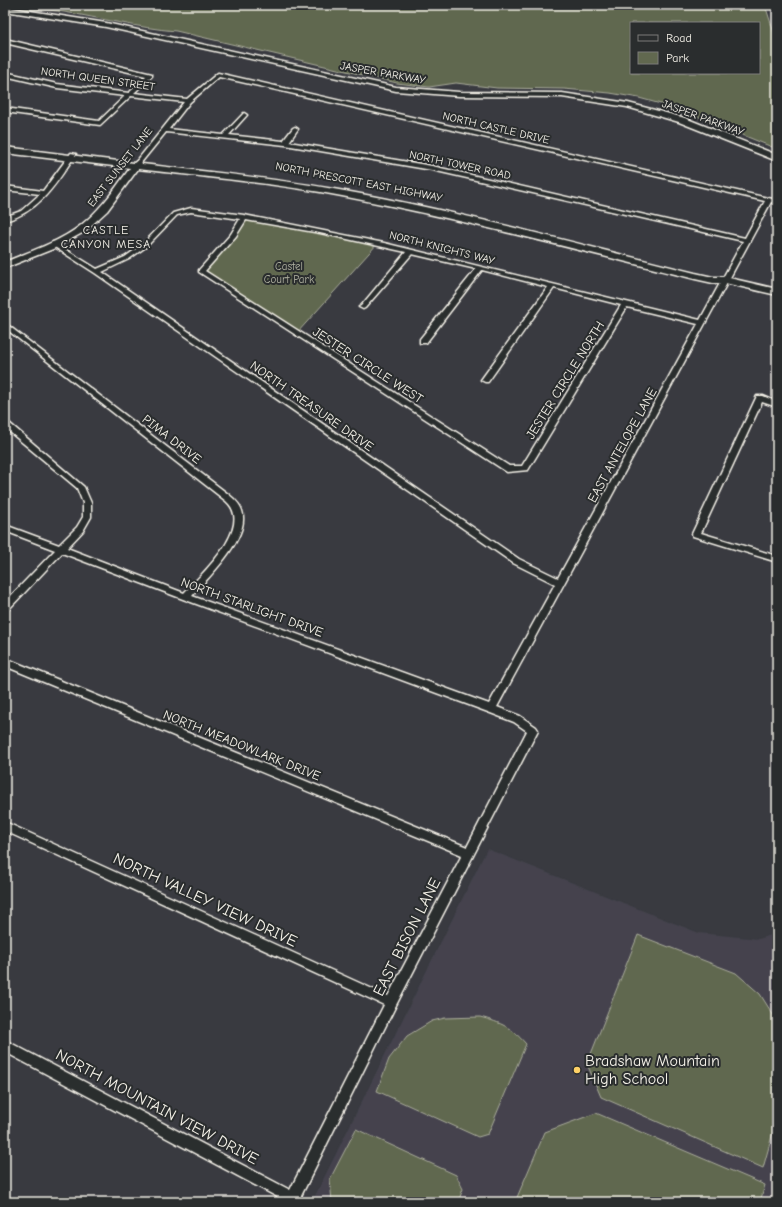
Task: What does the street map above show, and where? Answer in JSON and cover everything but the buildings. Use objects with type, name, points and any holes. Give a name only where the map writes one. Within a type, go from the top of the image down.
[{"type":"street","name":"JASPER PARKWAY","points":[[5,9],[106,25],[396,89],[453,94],[562,95],[616,103],[652,111],[682,120],[777,158]]},
{"type":"street","points":[[5,41],[150,76],[100,123],[5,110]]},
{"type":"street","name":"NORTH QUEEN STREET","points":[[5,74],[57,86],[188,101]]},
{"type":"street","name":"EAST SUNSET LANE","points":[[5,265],[74,234],[88,224],[101,212],[188,101],[218,75]]},
{"type":"street","name":"NORTH CASTLE DRIVE","points":[[218,75],[773,201]]},
{"type":"street","points":[[226,136],[244,115]]},
{"type":"street","points":[[285,143],[295,129]]},
{"type":"street","name":"NORTH TOWER ROAD","points":[[165,130],[285,143],[432,168],[747,240]]},
{"type":"street","name":"NORTH PRESCOTT EAST HIGHWAY","points":[[5,146],[342,191],[513,229],[695,276],[713,280],[725,280],[777,292]]},
{"type":"street","name":"NORTH PRESCOTT EAST HIGHWAY","points":[[5,150],[72,156]]},
{"type":"street","points":[[5,219],[24,211],[44,192],[72,156]]},
{"type":"street","points":[[5,188],[44,192]]},
{"type":"street","name":"EAST ANTELOPE LANE","points":[[492,709],[747,240],[773,201]]},
{"type":"street","name":"NORTH KNIGHTS WAY","points":[[97,272],[127,258],[145,245],[175,214],[191,210],[289,224],[411,251],[702,323]]},
{"type":"street","name":"JESTER CIRCLE WEST","points":[[244,217],[234,235],[201,271],[507,469],[525,468]]},
{"type":"street","name":"NORTH TREASURE DRIVE","points":[[53,244],[97,272],[516,561],[560,583]]},
{"type":"street","points":[[362,307],[411,251]]},
{"type":"street","points":[[423,341],[480,268]]},
{"type":"street","points":[[485,380],[552,286]]},
{"type":"street","name":"JESTER CIRCLE NORTH","points":[[525,468],[625,305]]},
{"type":"street","name":"PIMA DRIVE","points":[[5,325],[224,495],[236,506],[239,518],[238,528],[234,540],[226,552],[186,597]]},
{"type":"street","points":[[777,405],[760,398],[696,534],[777,559]]},
{"type":"street","points":[[5,424],[80,487],[87,503],[88,517],[80,529],[5,608]]},
{"type":"street","name":"NORTH STARLIGHT DRIVE","points":[[5,528],[186,597],[492,709]]},
{"type":"street","name":"NORTH MEADOWLARK DRIVE","points":[[5,662],[469,853]]},
{"type":"street","name":"EAST BISON LANE","points":[[292,1200],[391,1003],[533,730],[517,719],[492,709]]},
{"type":"street","name":"NORTH VALLEY VIEW DRIVE","points":[[5,826],[391,1003]]},
{"type":"street","name":"NORTH MOUNTAIN VIEW DRIVE","points":[[5,1046],[292,1200]]},
{"type":"shaded area","name":"Bradshaw Mountain High School","points":[[487,849],[699,933],[759,939],[777,933],[777,1202],[312,1202]]},
{"type":"green space","points":[[9,5],[765,5],[777,42],[777,149],[679,109],[639,98],[610,93],[564,89],[497,88],[456,83],[429,87],[397,83],[176,31],[162,30],[64,12],[30,9]]},
{"type":"green space","name":"Castel Court Park","points":[[244,217],[378,243],[297,333],[201,271]]},
{"type":"green space","points":[[638,935],[736,973],[760,994],[777,1021],[777,1118],[763,1168],[601,1097],[587,1064]]},
{"type":"green space","points":[[480,1017],[506,1026],[516,1033],[526,1044],[488,1134],[478,1137],[377,1091],[389,1059],[407,1036],[432,1021],[445,1018]]},
{"type":"green space","points":[[596,1113],[765,1185],[760,1202],[515,1202],[545,1132]]},
{"type":"green space","points":[[356,1129],[456,1175],[463,1189],[458,1202],[332,1202],[330,1179]]},
{"type":"place","name":"Bradshaw Mountain High School","points":[[577,1070]]},
{"type":"district","name":"CASTLE CANYON MESA","points":[[106,237]]}]
